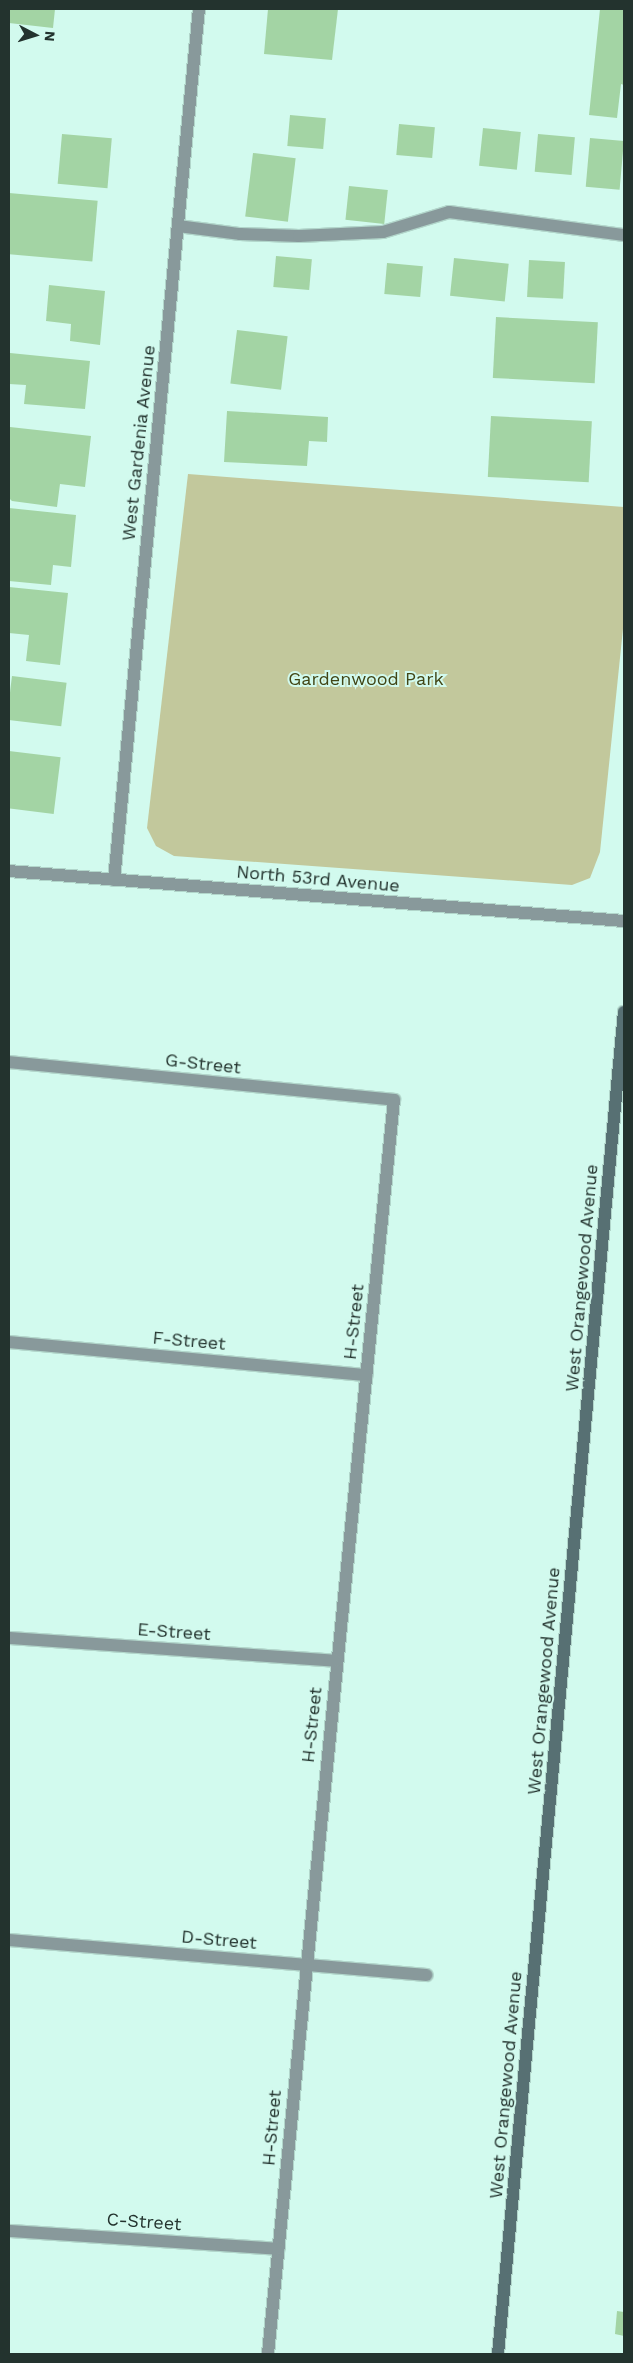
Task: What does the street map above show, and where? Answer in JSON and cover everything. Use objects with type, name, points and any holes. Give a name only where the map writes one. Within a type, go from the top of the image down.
[{"type":"street","name":"West Gardenia Avenue","points":[[114,880],[199,9]]},
{"type":"street","points":[[178,226],[240,234],[299,236],[383,232],[449,212],[624,235]]},
{"type":"street","name":"North 53rd Avenue","points":[[9,871],[624,921]]},
{"type":"street","name":"West Orangewood Avenue","points":[[498,2354],[624,1012]]},
{"type":"street","name":"G-Street","points":[[9,1062],[394,1100]]},
{"type":"street","name":"H-Street","points":[[268,2354],[305,1964],[394,1100]]},
{"type":"street","name":"F-Street","points":[[9,1342],[366,1376]]},
{"type":"street","name":"E-Street","points":[[9,1638],[336,1662]]},
{"type":"street","name":"D-Street","points":[[9,1940],[427,1975]]},
{"type":"street","name":"C-Street","points":[[9,2231],[278,2249]]},
{"type":"green space","name":"Gardenwood Park","points":[[188,474],[624,507],[624,619],[600,852],[590,878],[572,885],[174,856],[156,846],[147,828]]},
{"type":"building","points":[[9,9],[55,9],[53,28],[9,23]]},
{"type":"building","points":[[268,9],[338,9],[332,60],[264,54]]},
{"type":"building","points":[[600,9],[624,9],[624,85],[621,84],[617,118],[589,115]]},
{"type":"building","points":[[290,115],[326,118],[323,149],[287,146]]},
{"type":"building","points":[[399,124],[435,127],[432,158],[396,155]]},
{"type":"building","points":[[483,128],[521,132],[517,170],[479,166]]},
{"type":"building","points":[[62,134],[112,138],[107,188],[58,184]]},
{"type":"building","points":[[538,134],[575,137],[572,175],[535,172]]},
{"type":"building","points":[[590,138],[624,141],[620,190],[586,187]]},
{"type":"building","points":[[253,153],[296,158],[288,222],[245,217]]},
{"type":"building","points":[[349,186],[388,190],[384,224],[345,220]]},
{"type":"building","points":[[9,193],[98,201],[92,262],[9,254]]},
{"type":"building","points":[[276,256],[312,259],[309,290],[273,287]]},
{"type":"building","points":[[454,258],[509,264],[505,302],[450,296]]},
{"type":"building","points":[[529,260],[565,262],[563,299],[527,297]]},
{"type":"building","points":[[387,263],[423,266],[420,297],[384,294]]},
{"type":"building","points":[[49,285],[105,291],[100,345],[70,341],[71,324],[46,321]]},
{"type":"building","points":[[496,317],[598,322],[595,383],[493,378]]},
{"type":"building","points":[[237,330],[288,336],[281,390],[230,384]]},
{"type":"building","points":[[10,353],[90,361],[85,409],[24,404],[26,385],[9,384]]},
{"type":"building","points":[[227,411],[328,417],[327,442],[309,441],[307,466],[224,462]]},
{"type":"building","points":[[491,416],[592,421],[589,482],[488,477]]},
{"type":"building","points":[[10,427],[91,436],[85,487],[60,484],[57,507],[12,501],[9,498]]},
{"type":"building","points":[[9,508],[76,515],[71,567],[53,565],[51,585],[9,581]]},
{"type":"building","points":[[9,587],[68,593],[60,665],[26,661],[29,635],[9,633]]},
{"type":"building","points":[[12,676],[67,683],[61,726],[9,720]]},
{"type":"building","points":[[9,751],[61,757],[54,814],[9,808]]},
{"type":"building","points":[[617,2311],[624,2312],[624,2336],[615,2334]]}]
